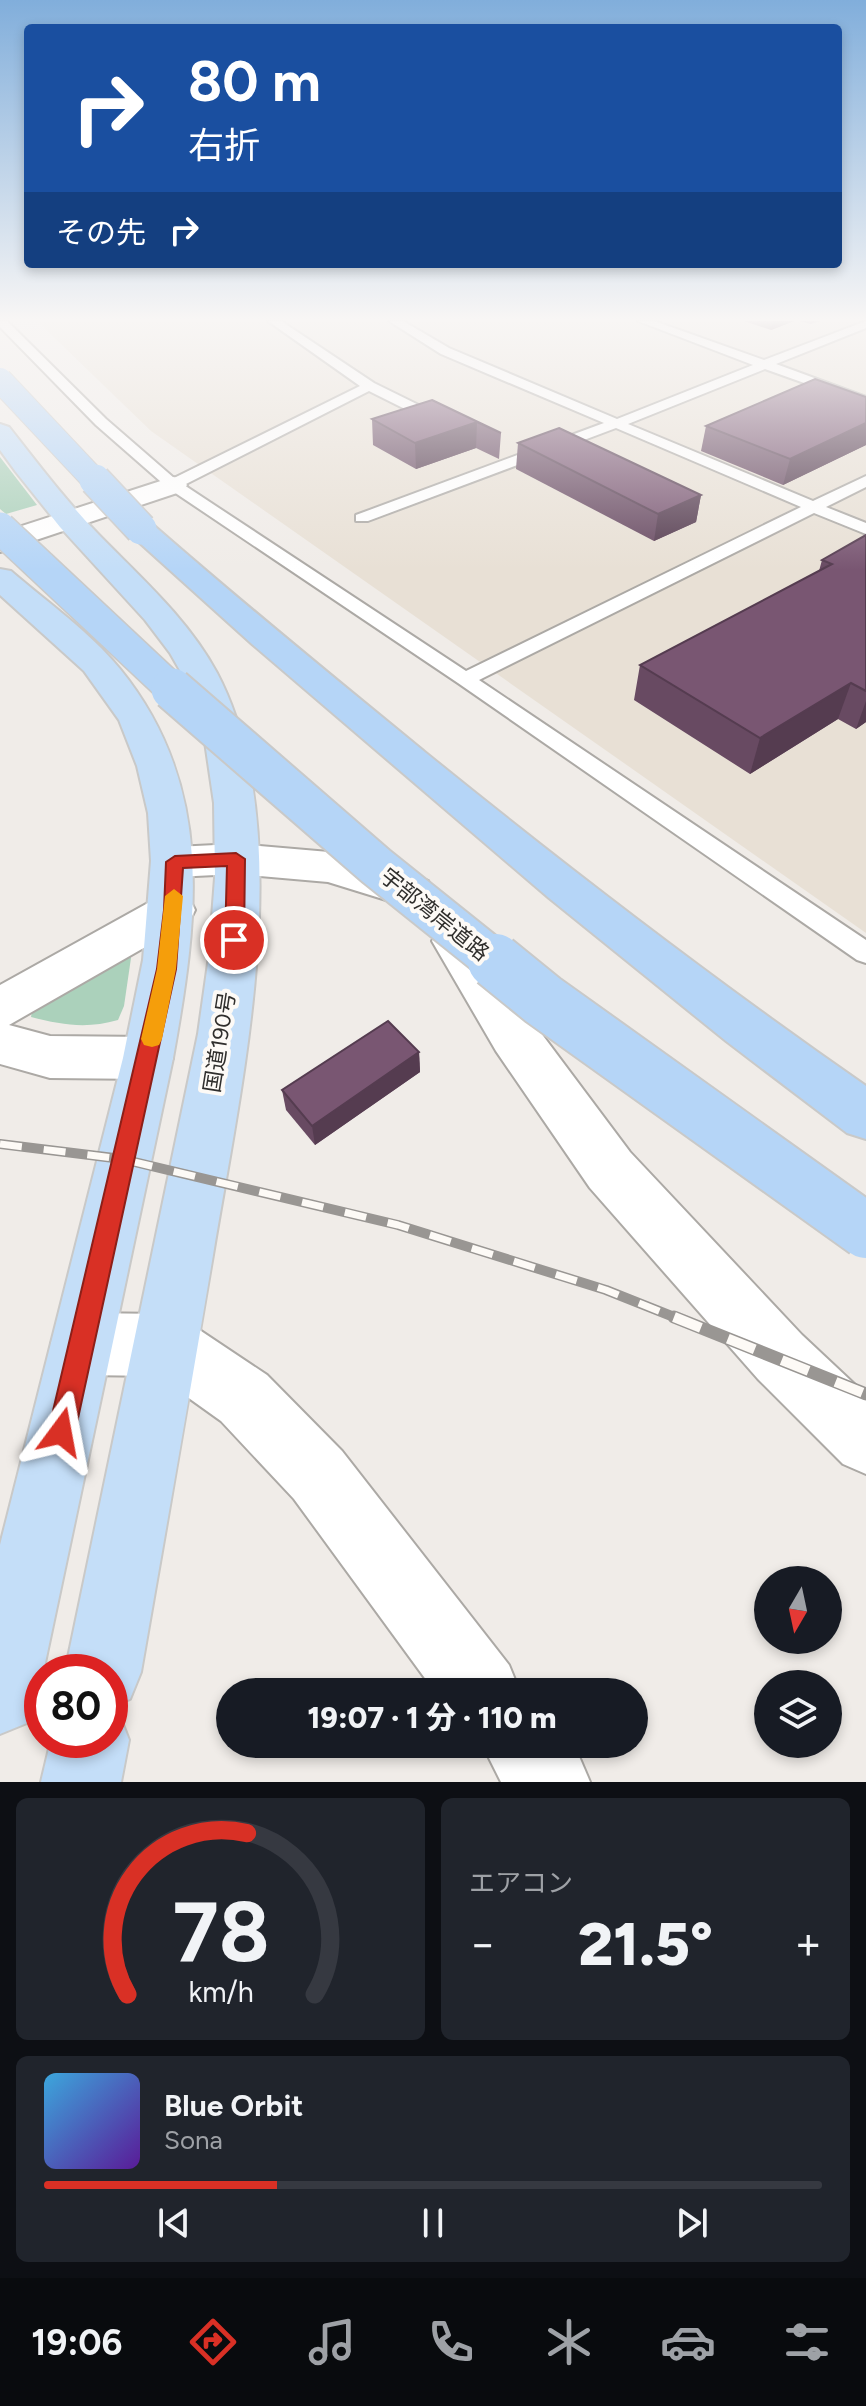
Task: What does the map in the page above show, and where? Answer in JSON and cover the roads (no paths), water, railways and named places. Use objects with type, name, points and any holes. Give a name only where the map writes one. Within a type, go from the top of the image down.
[{"type":"highway","points":[[23,404],[141,529],[202,585],[540,869],[664,967],[866,1116]]},
{"type":"highway","name":"国道190号","points":[[0,432],[70,520],[177,636],[200,674],[216,712],[235,809],[234,940],[219,1048],[167,1345],[107,1654]]},
{"type":"highway","name":"宇部湾岸道路","points":[[0,528],[11,561],[167,685],[376,866],[467,940],[638,1070],[866,1231]]},
{"type":"highway","points":[[0,1696],[148,1058],[166,969],[174,886],[169,814],[156,766],[133,714],[107,677],[11,561]]},
{"type":"highway","points":[[81,1782],[86,1758]]},
{"type":"street","points":[[11,561],[70,520],[173,485]]},
{"type":"street","points":[[0,1008],[174,886],[236,859],[329,867],[412,892],[465,953],[514,1036],[610,1170],[780,1357],[866,1441]]},
{"type":"street","points":[[0,1043],[50,1057],[148,1058]]},
{"type":"street","points":[[82,1344],[167,1345],[244,1398],[318,1475],[471,1678]]},
{"type":"street","points":[[532,1758],[550,1782]]},
{"type":"lane","points":[[83,404],[173,485],[465,679],[866,953]]},
{"type":"lane","points":[[173,485],[333,404]]},
{"type":"lane","points":[[406,404],[451,426]]},
{"type":"lane","points":[[569,404],[866,529]]},
{"type":"lane","points":[[362,518],[513,456],[615,424],[663,404]]},
{"type":"lane","points":[[465,679],[866,481]]},
{"type":"railway","points":[[0,1144],[122,1159],[398,1225],[606,1290],[678,1318]]},
{"type":"railway","points":[[678,1318],[866,1394]]}]
